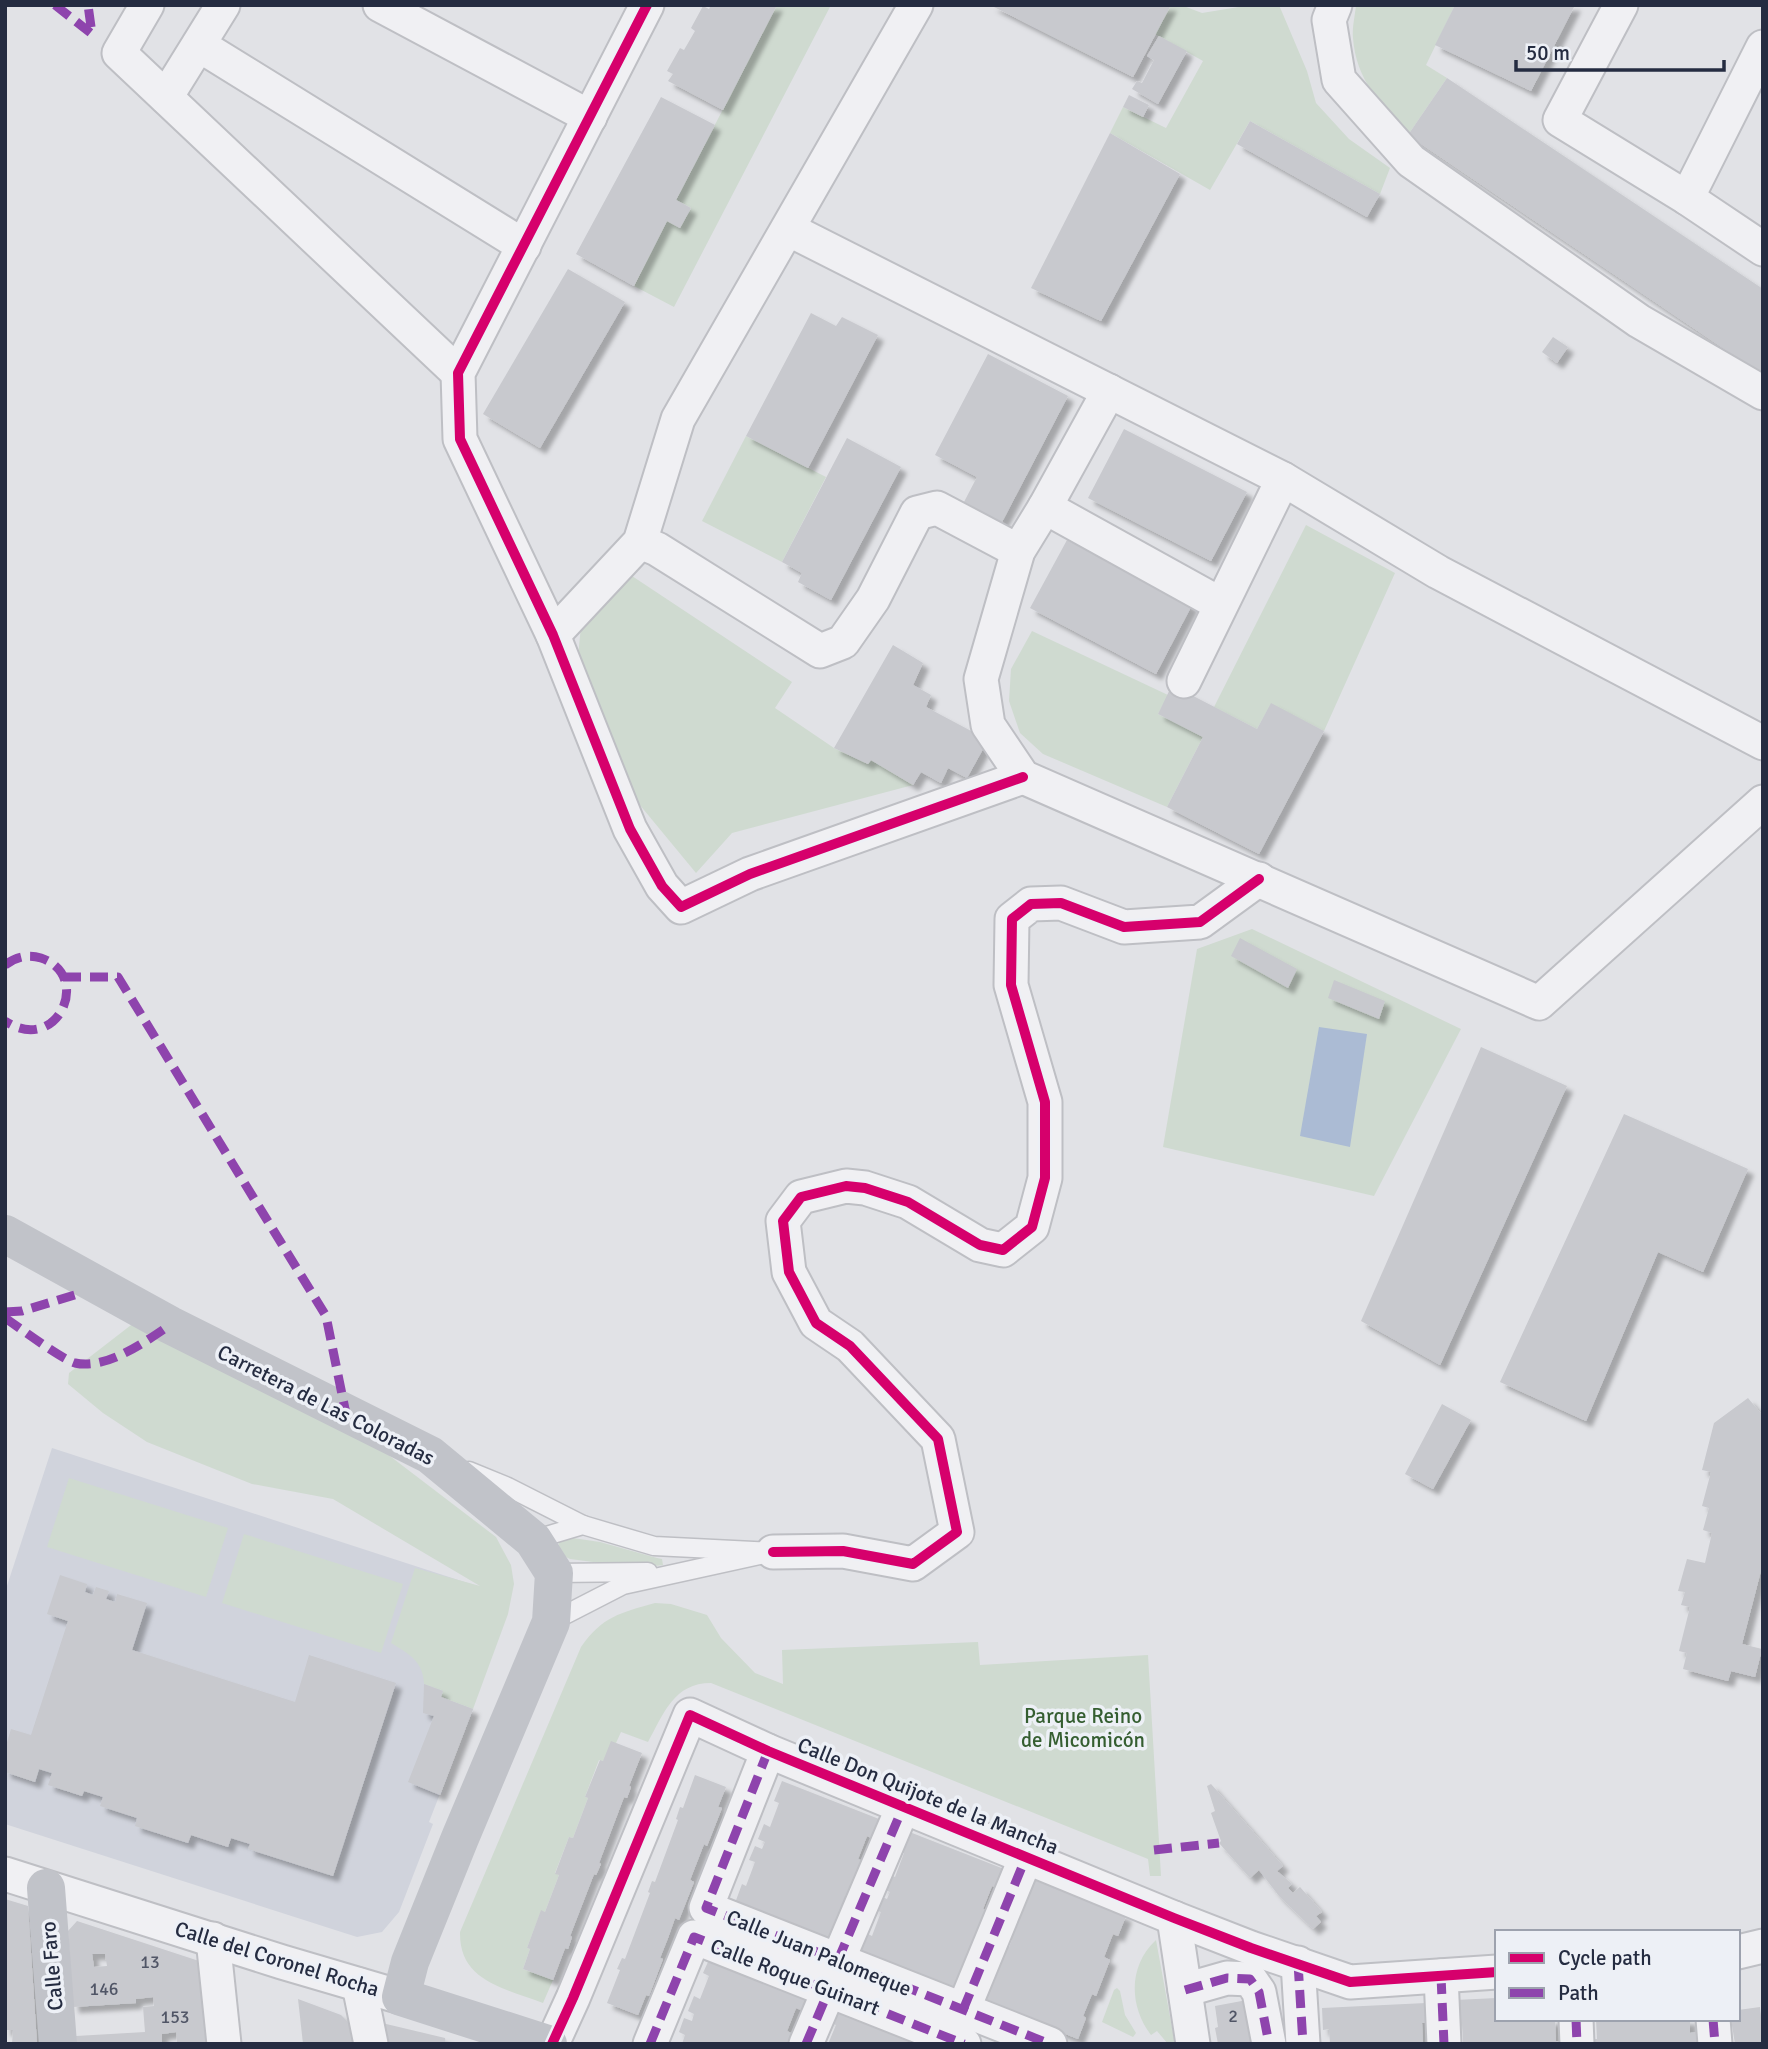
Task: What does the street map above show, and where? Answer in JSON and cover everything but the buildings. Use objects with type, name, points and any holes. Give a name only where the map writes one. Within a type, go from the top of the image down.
[{"type":"street","points":[[147,5],[119,53],[458,373]]},
{"type":"street","points":[[166,97],[223,5]]},
{"type":"street","points":[[380,5],[590,117]]},
{"type":"street","points":[[647,5],[458,373],[460,439],[553,635],[630,829],[662,886],[681,907],[750,874],[1023,777]]},
{"type":"street","points":[[553,635],[640,542],[678,419],[916,5]]},
{"type":"street","points":[[1335,5],[1329,20],[1339,80],[1411,161],[1639,321],[1763,393]]},
{"type":"street","points":[[1621,5],[1560,120],[1687,198],[1763,249]]},
{"type":"street","points":[[199,45],[524,246]]},
{"type":"street","points":[[1687,198],[1763,47]]},
{"type":"street","points":[[788,229],[1283,479],[1438,572],[1763,743]]},
{"type":"street","points":[[1109,391],[1018,551],[981,679],[988,725],[1023,777],[1539,1003],[1763,802]]},
{"type":"street","points":[[1184,681],[1283,479]]},
{"type":"street","points":[[1045,507],[1220,604]]},
{"type":"street","points":[[640,542],[657,549],[820,651],[843,642],[873,599],[917,513],[937,508],[1018,551]]},
{"type":"street","points":[[773,1552],[843,1551],[913,1564],[957,1532],[938,1439],[850,1346],[816,1323],[789,1272],[783,1222],[801,1197],[846,1186],[865,1188],[908,1202],[980,1245],[1003,1250],[1032,1227],[1045,1178],[1045,1101],[1011,985],[1012,919],[1031,904],[1061,903],[1124,926],[1200,922],[1259,879]]},
{"type":"street","name":"Carretera de Las Coloradas","points":[[5,1234],[170,1325],[430,1455],[533,1540],[554,1573]]},
{"type":"street","points":[[401,1997],[410,1962],[551,1622],[554,1573]]},
{"type":"street","name":"Calle Don Quijote de la Mancha","points":[[550,2044],[573,1998],[690,1715],[768,1751],[1174,1918],[1350,1982],[1495,1972]]},
{"type":"street","name":"Calle Juan Palomeque","points":[[768,1751],[706,1908],[833,1975],[958,2034],[1050,2044]]},
{"type":"street","points":[[806,2044],[903,1807]]},
{"type":"street","points":[[958,2034],[1026,1857]]},
{"type":"street","name":"Calle del Coronel Rocha","points":[[5,1874],[550,2044]]},
{"type":"street","name":"Calle Faro","points":[[46,1888],[58,2044]]},
{"type":"street","points":[[1174,1918],[1193,2044]]},
{"type":"street","name":"Calle Roque Guinart","points":[[650,2044],[694,1937],[833,1975]]},
{"type":"street","points":[[213,1939],[224,2044]]},
{"type":"street","points":[[1740,1952],[1763,1946]]},
{"type":"street","points":[[1298,1963],[1303,2044]]},
{"type":"street","points":[[1441,1976],[1444,2044]]},
{"type":"street","points":[[1185,1990],[1227,1978],[1250,1979],[1259,1992],[1269,2044]]},
{"type":"street","points":[[359,1985],[371,2044]]},
{"type":"street","points":[[1576,2021],[1577,2044]]},
{"type":"street","points":[[1713,2021],[1715,2044]]},
{"type":"lane","points":[[430,1455],[508,1487],[583,1525],[654,1546],[773,1552]]},
{"type":"lane","points":[[533,1540],[583,1525]]},
{"type":"lane","points":[[551,1622],[622,1585],[773,1552]]},
{"type":"lane","points":[[554,1573],[683,1572]]},
{"type":"shaded area","points":[[52,1448],[483,1588],[442,1697],[473,1709],[429,1822],[433,1824],[399,1912],[382,1932],[357,1937],[5,1824],[5,1592]]},
{"type":"green space","points":[[777,5],[831,5],[674,307],[634,286],[667,221],[680,228],[691,208],[676,200]]},
{"type":"green space","points":[[1171,5],[1181,5],[1202,13],[1251,5],[1279,5],[1307,71],[1316,103],[1349,139],[1390,168],[1380,194],[1250,121],[1210,190],[1110,133],[1123,107],[1166,128],[1203,61],[1155,34]]},
{"type":"green space","points":[[1356,5],[1455,5],[1426,65],[1447,78],[1408,135],[1372,91],[1359,67],[1353,38]]},
{"type":"green space","points":[[746,436],[826,477],[782,562],[702,521]]},
{"type":"green space","points":[[1306,525],[1395,573],[1324,731],[1271,704],[1257,729],[1214,707]]},
{"type":"green space","points":[[632,576],[792,682],[775,708],[834,748],[868,764],[871,760],[913,785],[732,833],[696,873],[625,787],[577,667],[581,626]]},
{"type":"green space","points":[[1032,631],[1168,695],[1158,714],[1203,737],[1167,807],[1043,754],[1020,733],[1009,701],[1011,669]]},
{"type":"green space","points":[[1252,929],[1461,1029],[1374,1196],[1163,1147],[1197,949]]},
{"type":"green space","points":[[135,1322],[382,1450],[496,1537],[511,1565],[514,1584],[508,1614],[473,1709],[441,1697],[443,1691],[424,1684],[418,1664],[391,1643],[415,1568],[480,1586],[333,1499],[252,1484],[147,1442],[103,1413],[68,1384],[69,1373]]},
{"type":"green space","points":[[69,1478],[228,1528],[206,1597],[47,1547]]},
{"type":"green space","points":[[244,1534],[403,1584],[381,1653],[222,1603]]},
{"type":"green space","points":[[566,1537],[600,1542],[662,1559],[663,1565],[639,1568],[570,1559],[559,1547],[559,1541]]},
{"type":"green space","name":"Parque Reino de Micomicón","points":[[655,1603],[671,1604],[707,1615],[721,1638],[755,1673],[783,1684],[782,1650],[978,1642],[980,1665],[1148,1655],[1161,1876],[1150,1876],[1148,1859],[711,1683],[698,1684],[679,1694],[672,1702],[648,1742],[621,1732],[603,1761],[599,1760],[573,1838],[569,1837],[555,1873],[559,1875],[545,1912],[541,1911],[527,1948],[530,1949],[523,1969],[553,1980],[543,2003],[487,1981],[467,1962],[460,1932],[581,1647],[597,1628],[613,1617]]},
{"type":"green space","points":[[1156,1940],[1175,2044],[1168,2044],[1157,2031],[1151,2035],[1139,2012],[1136,1999],[1136,1974],[1140,1962]]},
{"type":"green space","points":[[1117,1988],[1125,2015],[1136,2033],[1133,2037],[1102,2022]]},
{"type":"water","points":[[1319,1027],[1367,1034],[1350,1147],[1300,1136]]},
{"type":"marked path","points":[[55,5],[92,34],[88,5]]},
{"type":"marked path","points":[[5,965],[22,957],[41,958],[57,967],[65,980],[66,995],[62,1009],[53,1021],[40,1028],[24,1029],[5,1021]]},
{"type":"marked path","points":[[63,977],[118,977],[326,1316],[346,1414]]},
{"type":"marked path","points":[[5,1312],[22,1311],[78,1294]]},
{"type":"marked path","points":[[5,1318],[60,1356],[75,1363],[87,1364],[112,1359],[125,1353],[170,1325]]},
{"type":"marked path","points":[[768,1751],[706,1908],[1050,2044]]},
{"type":"marked path","points":[[838,1960],[903,1807]]},
{"type":"marked path","points":[[1154,1850],[1219,1843]]},
{"type":"marked path","points":[[963,2010],[1026,1857]]},
{"type":"marked path","points":[[650,2044],[694,1937],[964,2044]]},
{"type":"marked path","points":[[1298,1963],[1303,2044]]},
{"type":"marked path","points":[[1441,1976],[1444,2044]]},
{"type":"marked path","points":[[1185,1990],[1227,1978],[1250,1979],[1259,1992],[1269,2044]]},
{"type":"marked path","points":[[806,2044],[829,1990]]},
{"type":"marked path","points":[[1576,2021],[1577,2044]]},
{"type":"marked path","points":[[1713,2021],[1715,2044]]},
{"type":"cycle path","points":[[647,5],[458,373],[460,439],[553,635],[630,829],[662,886],[681,907],[750,874],[1023,777]]},
{"type":"cycle path","points":[[773,1552],[843,1551],[913,1564],[957,1532],[938,1439],[850,1346],[816,1323],[789,1272],[783,1221],[801,1197],[846,1186],[865,1188],[908,1202],[980,1245],[1003,1250],[1032,1227],[1045,1178],[1045,1102],[1011,985],[1012,919],[1031,904],[1061,903],[1124,927],[1200,922],[1259,879]]},
{"type":"cycle path","points":[[552,2044],[690,1715],[768,1751],[1174,1918],[1350,1982],[1495,1972]]}]
